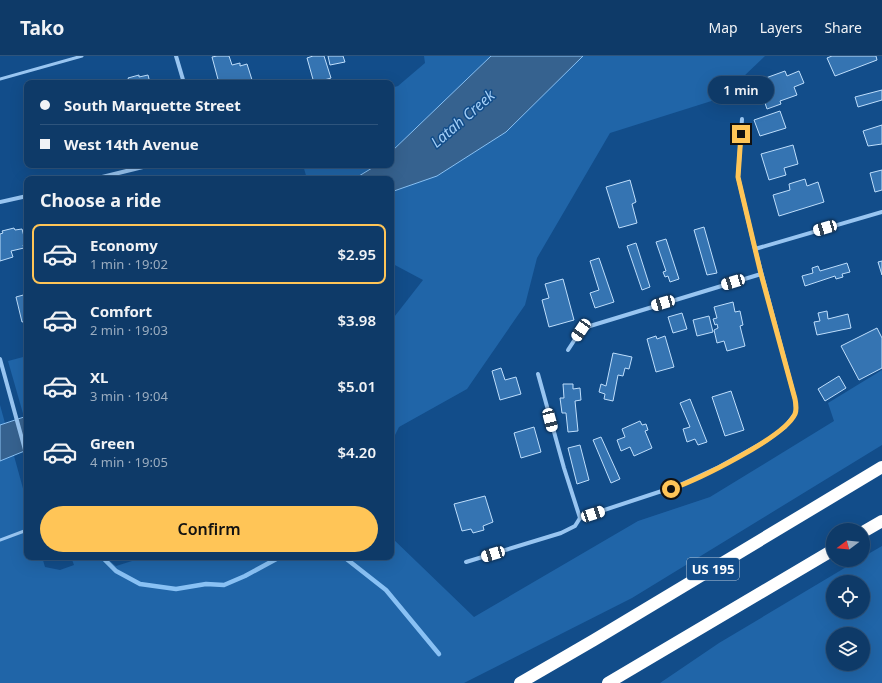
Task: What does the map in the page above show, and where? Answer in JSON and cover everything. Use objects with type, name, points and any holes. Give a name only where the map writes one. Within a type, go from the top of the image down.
[{"type":"highway","name":"US 195","points":[[514,683],[594,640],[882,467]]},
{"type":"highway","points":[[870,528],[882,521]]},
{"type":"highway","points":[[608,683],[826,554]]},
{"type":"highway","name":"US 195","points":[[520,683],[542,669]]},
{"type":"street","points":[[176,56],[183,80]]},
{"type":"street","points":[[466,562],[561,533],[575,526],[580,518],[667,490],[695,479],[778,433],[790,422],[796,410],[795,399],[761,274],[738,177],[742,119]]},
{"type":"street","points":[[106,176],[139,168]]},
{"type":"street","points":[[0,202],[24,197]]},
{"type":"street","points":[[755,249],[882,212]]},
{"type":"street","points":[[568,350],[581,330],[590,326],[761,274]]},
{"type":"street","points":[[0,359],[24,446]]},
{"type":"street","points":[[538,374],[564,468],[580,518]]},
{"type":"lane","points":[[0,79],[82,56]]},
{"type":"lane","points":[[0,540],[24,531]]},
{"type":"shaded area","points":[[424,56],[491,56],[394,149],[394,87],[398,86],[425,63]]},
{"type":"shaded area","points":[[583,56],[765,56],[721,98],[610,133],[537,258],[525,305],[467,389],[399,427],[394,437],[394,317],[423,280],[394,265],[394,191],[437,176],[506,132]]},
{"type":"shaded area","points":[[304,168],[372,168],[359,176],[306,176]]},
{"type":"shaded area","points":[[24,357],[24,417],[8,361]]},
{"type":"shaded area","points":[[882,370],[882,445],[632,598],[464,683],[0,683],[0,405],[24,492],[24,560],[43,560],[45,567],[60,570],[74,565],[72,560],[109,560],[116,566],[135,560],[394,560],[394,540],[474,617],[638,521],[710,497],[834,421],[828,403]]},
{"type":"shaded area","points":[[882,546],[882,683],[660,683],[719,643],[826,579],[826,619],[870,619],[870,575],[833,575],[846,567],[870,567],[870,553]]},
{"type":"water","name":"Latah Creek","points":[[491,56],[583,56],[506,132],[437,176],[394,191],[394,176],[359,176],[372,168],[394,168],[394,149]]},
{"type":"water","points":[[24,417],[24,451],[0,461],[0,425]]},
{"type":"building","points":[[229,56],[232,65],[240,63],[240,66],[247,64],[252,80],[218,80],[212,57]]},
{"type":"building","points":[[313,56],[324,56],[331,78],[324,80],[313,80],[307,58]]},
{"type":"building","points":[[328,56],[343,56],[345,62],[330,65]]},
{"type":"building","points":[[832,56],[876,56],[877,60],[835,76],[827,58]]},
{"type":"building","points":[[785,71],[787,76],[799,71],[804,83],[794,87],[797,95],[780,101],[781,104],[767,109],[760,88],[766,86],[763,79]]},
{"type":"building","points":[[139,75],[139,77],[148,75],[149,80],[129,80],[128,78]]},
{"type":"building","points":[[882,90],[882,100],[858,107],[855,97]]},
{"type":"building","points":[[780,111],[786,128],[760,136],[754,120]]},
{"type":"building","points":[[882,125],[882,144],[868,146],[863,131]]},
{"type":"building","points":[[793,145],[798,164],[784,168],[786,175],[769,180],[761,154]]},
{"type":"building","points":[[882,170],[882,190],[875,192],[870,173]]},
{"type":"building","points":[[805,179],[807,186],[818,182],[824,202],[779,216],[773,195],[790,190],[789,184]]},
{"type":"building","points":[[630,180],[636,202],[632,204],[637,223],[619,228],[606,187]]},
{"type":"building","points":[[704,227],[717,273],[707,275],[694,230]]},
{"type":"building","points":[[14,228],[15,230],[22,229],[24,236],[24,248],[11,251],[13,257],[0,261],[0,234],[3,233],[2,231]]},
{"type":"building","points":[[666,239],[679,279],[670,282],[668,276],[665,277],[663,272],[666,271],[656,242]]},
{"type":"building","points":[[636,243],[650,287],[642,290],[627,246]]},
{"type":"building","points":[[599,258],[614,302],[595,308],[590,293],[599,290],[590,261]]},
{"type":"building","points":[[882,261],[882,275],[878,262]]},
{"type":"building","points":[[847,263],[850,272],[842,274],[843,277],[836,279],[835,276],[805,286],[802,276],[813,273],[812,268],[818,266],[820,271]]},
{"type":"building","points":[[563,279],[574,320],[549,327],[542,300],[549,298],[545,284]]},
{"type":"building","points":[[24,295],[24,322],[22,322],[16,297]]},
{"type":"building","points":[[733,302],[735,312],[740,311],[743,325],[740,326],[745,346],[727,351],[724,341],[717,343],[714,330],[718,328],[713,319],[717,318],[714,307]]},
{"type":"building","points":[[827,311],[828,319],[848,314],[851,328],[817,335],[814,322],[820,321],[818,313]]},
{"type":"building","points":[[682,313],[687,329],[673,333],[668,317]]},
{"type":"building","points":[[709,316],[713,332],[697,336],[693,320]]},
{"type":"building","points":[[877,328],[882,338],[882,368],[859,380],[841,346]]},
{"type":"building","points":[[656,336],[657,339],[665,336],[674,367],[656,372],[647,339]]},
{"type":"building","points":[[613,353],[632,357],[629,369],[625,368],[623,376],[618,375],[613,401],[604,399],[605,394],[599,392],[601,384],[606,386]]},
{"type":"building","points":[[501,368],[505,380],[516,377],[521,394],[500,400],[492,371]]},
{"type":"building","points":[[839,376],[846,388],[825,401],[818,389]]},
{"type":"building","points":[[563,384],[573,384],[573,389],[580,388],[581,400],[575,401],[578,431],[568,432],[566,413],[562,413],[560,398],[564,398]]},
{"type":"building","points":[[731,391],[744,430],[725,436],[712,397]]},
{"type":"building","points":[[690,399],[707,442],[698,445],[695,439],[687,442],[683,429],[690,427],[680,403]]},
{"type":"building","points":[[640,421],[642,425],[646,424],[648,430],[645,431],[652,448],[634,456],[630,447],[621,451],[617,440],[625,437],[622,429]]},
{"type":"building","points":[[534,427],[541,452],[521,458],[514,433]]},
{"type":"building","points":[[601,437],[620,479],[611,483],[593,440]]},
{"type":"building","points":[[580,445],[589,480],[577,484],[568,448]]},
{"type":"building","points":[[485,496],[493,522],[483,526],[484,530],[473,533],[471,529],[462,531],[454,504]]},
{"type":"waterway","points":[[105,560],[116,571],[140,584],[176,589],[206,584],[224,585],[245,576],[274,560]]},
{"type":"waterway","points":[[348,560],[386,590],[439,654]]},
{"type":"route","points":[[671,489],[719,467],[766,441],[785,427],[795,414],[796,410],[795,399],[761,274],[738,177],[741,134]]}]
